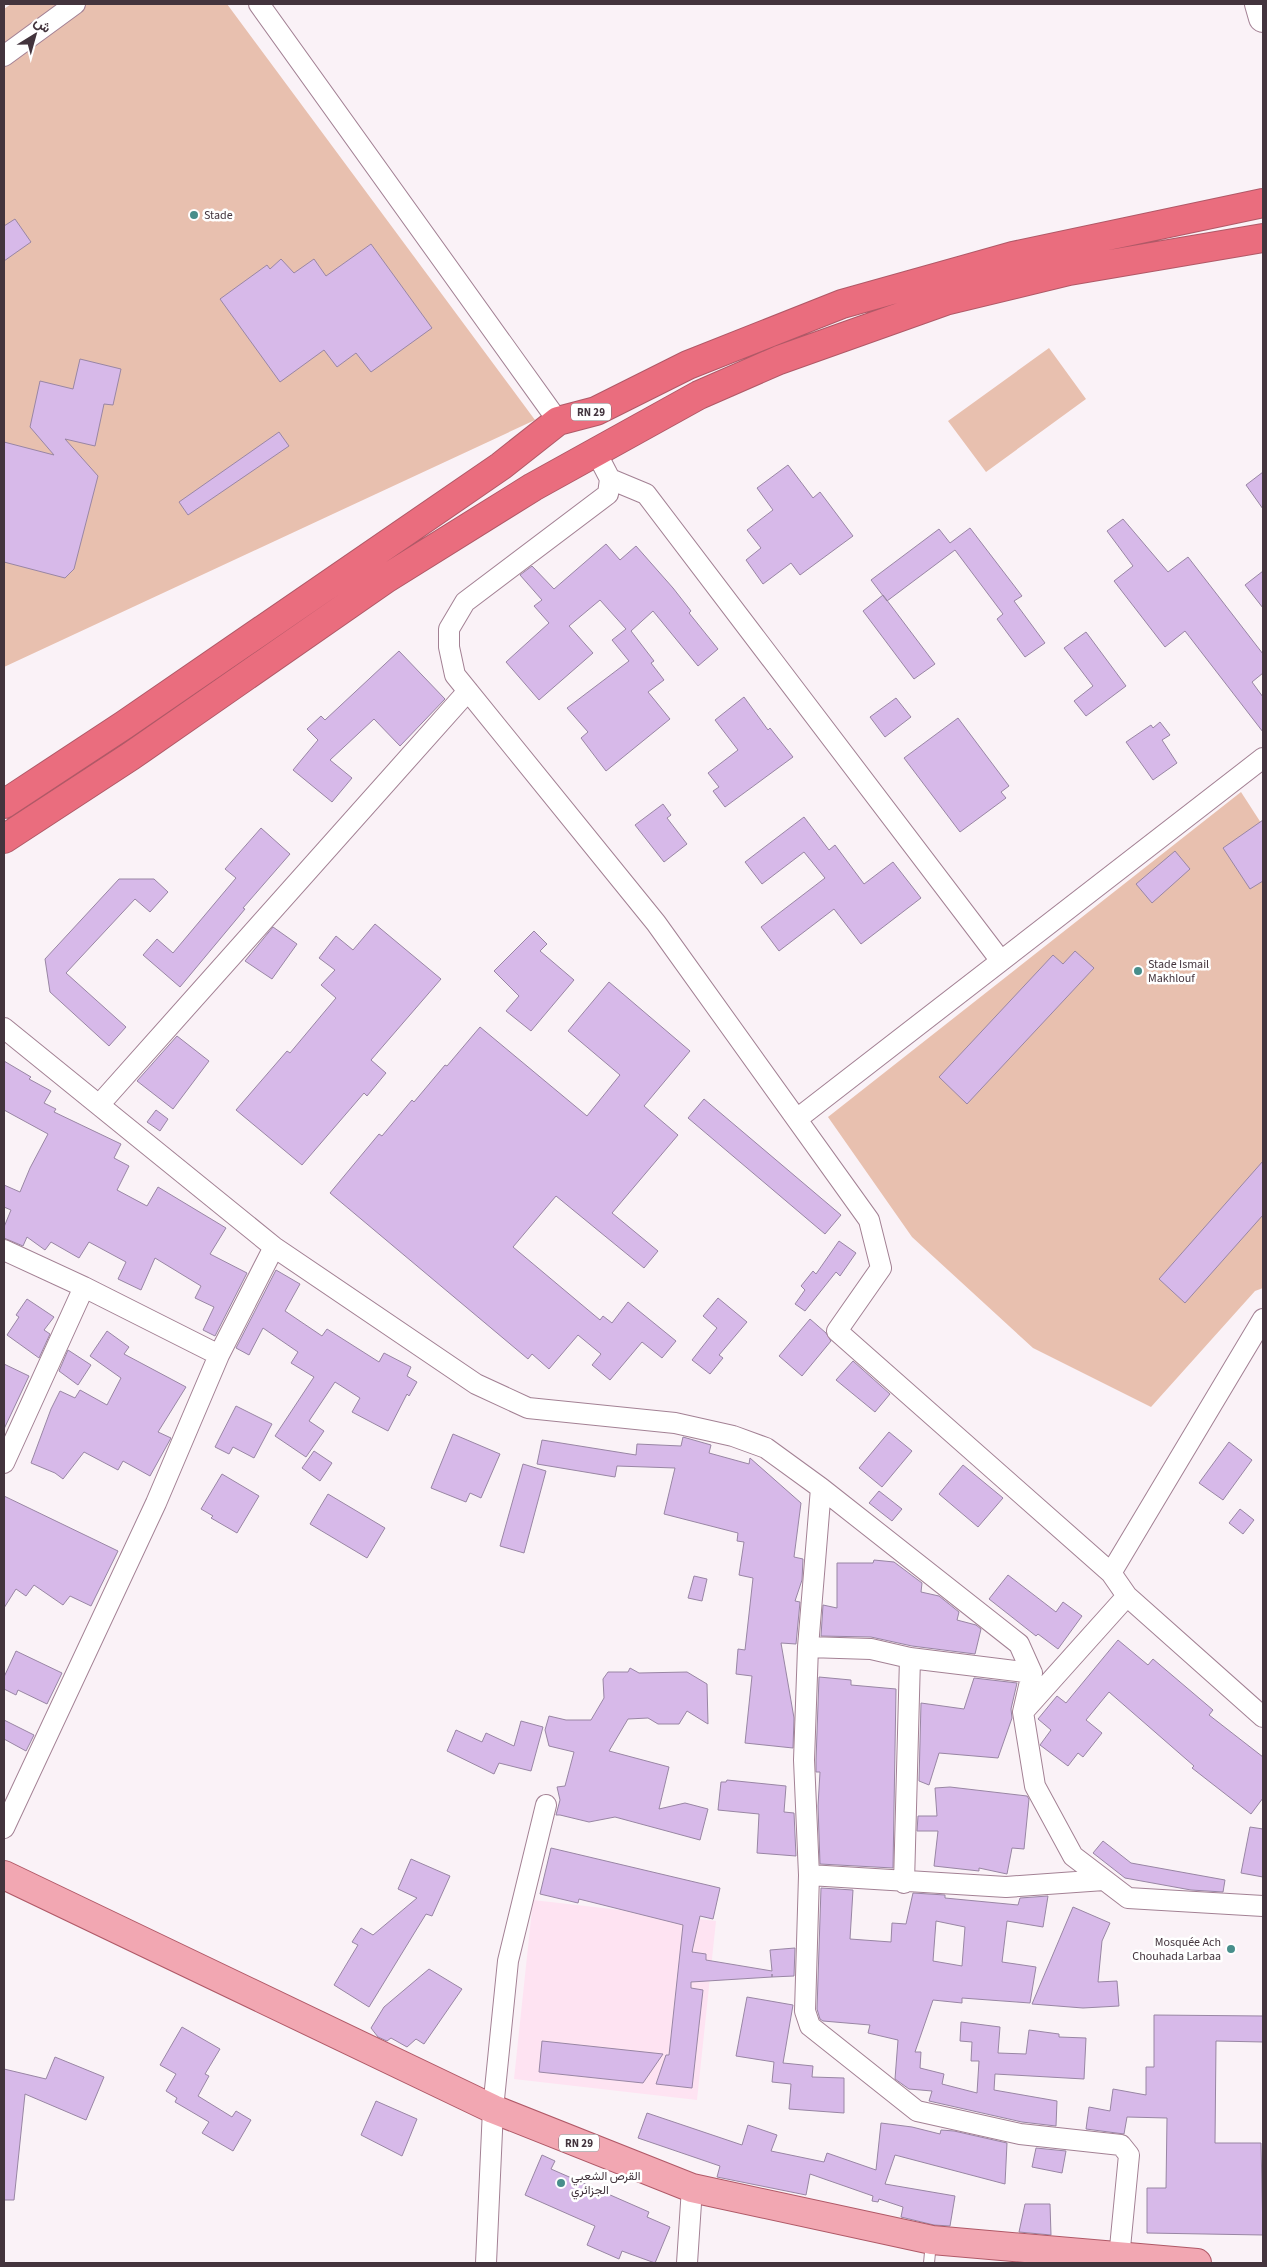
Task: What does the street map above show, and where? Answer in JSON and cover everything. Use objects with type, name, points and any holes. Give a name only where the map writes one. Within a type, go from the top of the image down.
[{"type":"highway","name":"RN 29","points":[[4,804],[124,725],[501,466],[558,421],[596,411],[688,366],[842,304],[1013,256],[1263,203]]},
{"type":"highway","points":[[4,840],[131,756],[387,578],[533,487],[708,391],[779,360],[945,301],[1069,271],[1263,238]]},
{"type":"main road","points":[[1259,4],[1263,18]]},
{"type":"main road","name":"RN 29","points":[[4,1875],[494,2109],[692,2188],[930,2252],[1119,2258],[1197,2263]]},
{"type":"street","points":[[4,56],[75,4]]},
{"type":"street","points":[[259,4],[558,421]]},
{"type":"street","points":[[596,452],[610,479],[608,494],[465,602],[449,629],[449,647],[455,675],[656,923],[869,1220],[881,1268],[838,1331],[1111,1573],[1127,1596],[1263,1717]]},
{"type":"street","points":[[610,479],[646,494],[1001,961]]},
{"type":"street","points":[[99,1105],[468,692]]},
{"type":"street","points":[[797,1119],[1263,758]]},
{"type":"street","points":[[4,1028],[274,1247],[476,1384],[528,1408],[675,1423],[733,1436],[766,1448],[821,1488],[1019,1644],[1032,1673],[1023,1712],[1035,1786],[1073,1856],[1128,1898],[1263,1906]]},
{"type":"street","points":[[4,1828],[156,1503],[219,1355],[274,1247]]},
{"type":"street","points":[[4,1250],[84,1287],[219,1355]]},
{"type":"street","points":[[4,1462],[84,1287]]},
{"type":"street","points":[[1111,1573],[1263,1319]]},
{"type":"street","points":[[821,1488],[808,1647],[804,1760],[809,1875],[805,2011],[810,2026],[917,2111],[1020,2134],[1121,2145],[1130,2155],[1119,2258]]},
{"type":"street","points":[[1023,1712],[1127,1596]]},
{"type":"street","points":[[808,1647],[871,1649],[910,1658],[1032,1673]]},
{"type":"street","points":[[904,1882],[910,1658]]},
{"type":"street","points":[[486,2263],[494,2109],[508,1961],[546,1805]]},
{"type":"street","points":[[809,1875],[1006,1888],[1104,1880]]},
{"type":"street","points":[[686,2263],[692,2188]]},
{"type":"shaded area","name":"Stade","points":[[11,4],[227,4],[535,420],[4,667],[4,9]]},
{"type":"shaded area","points":[[1049,348],[1086,399],[986,472],[948,421]]},
{"type":"shaded area","name":"Stade Ismail Makhlouf","points":[[1241,792],[1263,826],[1263,1288],[1255,1291],[1151,1407],[1033,1348],[912,1237],[828,1117]]},
{"type":"shaded area","points":[[533,1900],[716,1921],[697,2100],[514,2079]]},
{"type":"building","points":[[15,219],[31,242],[4,261],[4,226]]},
{"type":"building","points":[[371,244],[432,328],[371,372],[356,353],[337,367],[324,350],[280,382],[220,299],[267,265],[270,269],[281,259],[294,273],[314,259],[326,276]]},
{"type":"building","points":[[80,359],[121,369],[113,405],[104,404],[95,446],[65,439],[98,476],[74,569],[65,578],[4,562],[4,442],[54,455],[30,427],[40,381],[73,389]]},
{"type":"building","points":[[279,432],[289,446],[188,515],[179,502]]},
{"type":"building","points":[[788,465],[813,498],[820,492],[853,536],[800,575],[791,563],[763,584],[746,560],[761,548],[747,530],[773,510],[757,488]]},
{"type":"building","points":[[1263,472],[1263,509],[1246,485]]},
{"type":"building","points":[[1123,519],[1168,572],[1188,557],[1263,654],[1263,673],[1252,682],[1263,697],[1263,732],[1185,631],[1165,647],[1114,581],[1133,566],[1107,531]]},
{"type":"building","points":[[970,528],[1022,596],[1014,601],[1045,643],[1025,657],[997,619],[1003,614],[955,550],[887,601],[871,580],[939,529],[950,543]]},
{"type":"building","points":[[606,544],[620,560],[636,546],[673,588],[691,611],[689,613],[718,649],[698,666],[653,611],[631,631],[654,661],[651,663],[664,680],[648,692],[670,719],[606,771],[581,738],[588,732],[567,708],[629,661],[612,640],[626,629],[600,600],[569,626],[593,653],[539,700],[506,662],[549,623],[534,606],[542,600],[520,575],[532,566],[554,589]]},
{"type":"building","points":[[1263,571],[1263,608],[1245,585]]},
{"type":"building","points":[[883,595],[935,664],[914,679],[863,611]]},
{"type":"building","points":[[1086,632],[1126,686],[1086,716],[1074,701],[1093,686],[1064,648]]},
{"type":"building","points":[[399,651],[445,699],[400,746],[374,719],[330,760],[352,778],[332,802],[293,770],[318,740],[307,729],[321,716],[325,720]]},
{"type":"building","points":[[744,697],[768,730],[770,728],[793,757],[725,807],[713,791],[719,787],[708,773],[738,750],[715,720]]},
{"type":"building","points":[[896,698],[911,717],[885,737],[870,717]]},
{"type":"building","points":[[958,718],[1009,786],[1001,792],[1006,798],[960,832],[904,758]]},
{"type":"building","points":[[1160,722],[1170,735],[1162,740],[1177,763],[1153,780],[1126,742],[1151,725],[1153,728]]},
{"type":"building","points":[[663,804],[671,815],[667,818],[687,844],[664,862],[635,825]]},
{"type":"building","points":[[804,817],[829,850],[835,845],[864,884],[893,862],[921,898],[861,944],[834,909],[779,951],[761,927],[825,878],[804,852],[762,884],[745,862]]},
{"type":"building","points":[[1263,820],[1263,881],[1250,889],[1223,848]]},
{"type":"building","points":[[261,828],[290,854],[243,908],[245,909],[180,987],[143,955],[157,939],[173,953],[236,878],[225,869]]},
{"type":"building","points":[[1175,851],[1190,869],[1152,903],[1136,884]]},
{"type":"building","points":[[119,879],[154,879],[168,892],[150,912],[135,899],[66,973],[126,1027],[109,1046],[50,992],[45,959]]},
{"type":"building","points":[[375,924],[441,979],[371,1060],[386,1073],[367,1096],[364,1093],[302,1165],[236,1110],[287,1051],[290,1053],[336,998],[321,985],[335,970],[319,958],[336,936],[353,950]]},
{"type":"building","points":[[273,927],[297,944],[272,979],[245,961]]},
{"type":"building","points":[[534,931],[547,944],[540,951],[574,980],[531,1031],[506,1011],[519,996],[494,971]]},
{"type":"building","points":[[1075,951],[1094,968],[967,1104],[939,1077],[1053,955],[1063,964]]},
{"type":"building","points":[[609,982],[690,1051],[644,1106],[678,1135],[612,1213],[658,1251],[644,1268],[556,1196],[513,1247],[600,1320],[603,1316],[612,1323],[628,1302],[676,1341],[662,1358],[642,1342],[610,1380],[592,1365],[601,1354],[578,1335],[549,1369],[532,1354],[528,1359],[330,1193],[379,1134],[382,1136],[412,1100],[414,1102],[480,1027],[587,1116],[620,1075],[568,1031]]},
{"type":"building","points":[[177,1036],[209,1061],[173,1109],[137,1081]]},
{"type":"building","points":[[4,1061],[31,1077],[29,1079],[51,1091],[44,1103],[56,1109],[54,1112],[121,1144],[114,1158],[129,1166],[117,1190],[147,1206],[158,1187],[226,1228],[210,1254],[247,1273],[215,1336],[203,1330],[214,1307],[195,1298],[201,1286],[155,1258],[141,1290],[118,1279],[126,1262],[89,1242],[79,1258],[51,1242],[45,1250],[27,1237],[23,1246],[4,1238],[4,1227],[11,1210],[4,1207],[4,1185],[20,1192],[48,1134],[4,1110]]},
{"type":"building","points":[[704,1099],[841,1215],[825,1234],[688,1118]]},
{"type":"building","points":[[156,1110],[168,1119],[160,1131],[147,1122]]},
{"type":"building","points":[[1263,1161],[1263,1215],[1185,1303],[1159,1279]]},
{"type":"building","points":[[839,1241],[856,1253],[840,1276],[836,1272],[805,1311],[795,1304],[805,1290],[801,1286],[813,1271],[816,1274]]},
{"type":"building","points":[[276,1270],[300,1284],[285,1311],[322,1336],[327,1329],[379,1362],[384,1353],[411,1367],[407,1376],[417,1382],[409,1396],[407,1394],[388,1431],[352,1412],[360,1398],[335,1382],[309,1421],[324,1431],[306,1457],[275,1436],[314,1377],[291,1363],[298,1352],[263,1328],[249,1355],[236,1348]]},
{"type":"building","points":[[718,1298],[747,1322],[719,1355],[723,1358],[710,1374],[692,1360],[717,1328],[703,1316]]},
{"type":"building","points":[[27,1299],[54,1317],[44,1330],[50,1334],[39,1358],[7,1335],[19,1317],[16,1315]]},
{"type":"building","points":[[810,1319],[826,1333],[831,1341],[802,1376],[779,1356]]},
{"type":"building","points":[[107,1331],[129,1347],[124,1354],[186,1387],[158,1432],[171,1438],[150,1476],[123,1461],[118,1470],[84,1452],[63,1479],[55,1473],[31,1463],[51,1409],[60,1391],[75,1398],[80,1390],[107,1405],[121,1378],[90,1356]]},
{"type":"building","points":[[68,1350],[91,1365],[78,1385],[59,1371]]},
{"type":"building","points":[[853,1361],[890,1394],[875,1412],[836,1380]]},
{"type":"building","points":[[4,1364],[29,1376],[4,1429]]},
{"type":"building","points":[[236,1406],[272,1424],[254,1458],[233,1447],[229,1454],[215,1447]]},
{"type":"building","points":[[889,1432],[912,1451],[882,1487],[859,1468]]},
{"type":"building","points":[[453,1434],[500,1454],[481,1498],[470,1493],[466,1502],[431,1488]]},
{"type":"building","points":[[683,1437],[711,1445],[709,1453],[749,1464],[750,1458],[801,1503],[794,1557],[803,1559],[802,1580],[795,1601],[800,1602],[796,1644],[781,1643],[794,1718],[793,1748],[745,1743],[752,1676],[736,1674],[738,1649],[745,1650],[753,1578],[739,1575],[744,1542],[737,1541],[738,1533],[664,1514],[675,1468],[617,1466],[615,1477],[537,1464],[542,1440],[636,1455],[637,1444],[681,1446]]},
{"type":"building","points":[[1229,1442],[1252,1460],[1223,1500],[1199,1483]]},
{"type":"building","points":[[314,1451],[332,1463],[320,1481],[302,1468]]},
{"type":"building","points":[[523,1464],[546,1471],[524,1553],[500,1546]]},
{"type":"building","points":[[963,1465],[1003,1498],[978,1527],[939,1494]]},
{"type":"building","points":[[222,1474],[259,1496],[237,1533],[211,1518],[213,1516],[201,1509]]},
{"type":"building","points":[[879,1491],[902,1509],[892,1521],[869,1503]]},
{"type":"building","points":[[328,1494],[385,1528],[367,1558],[310,1524]]},
{"type":"building","points":[[4,1496],[118,1551],[91,1606],[70,1596],[63,1605],[34,1585],[26,1596],[16,1589],[4,1608]]},
{"type":"building","points":[[1240,1509],[1254,1520],[1243,1534],[1229,1523]]},
{"type":"building","points":[[874,1560],[894,1562],[922,1583],[921,1592],[939,1596],[959,1612],[957,1620],[976,1625],[981,1629],[975,1654],[912,1646],[871,1637],[821,1636],[823,1605],[837,1608],[837,1563],[873,1563]]},
{"type":"building","points":[[1008,1575],[1056,1612],[1063,1602],[1082,1616],[1058,1649],[1038,1634],[1036,1636],[989,1599]]},
{"type":"building","points":[[694,1576],[707,1579],[702,1601],[688,1598]]},
{"type":"building","points":[[1118,1640],[1148,1665],[1153,1659],[1213,1710],[1209,1715],[1263,1757],[1263,1798],[1251,1814],[1192,1768],[1194,1766],[1109,1692],[1086,1720],[1102,1733],[1083,1757],[1078,1753],[1068,1766],[1040,1745],[1051,1730],[1038,1719],[1057,1696],[1066,1703]]},
{"type":"building","points":[[16,1651],[62,1673],[47,1704],[18,1690],[16,1695],[4,1689],[4,1677]]},
{"type":"building","points":[[630,1668],[639,1673],[687,1672],[707,1684],[708,1724],[687,1711],[679,1724],[658,1724],[648,1718],[628,1719],[609,1751],[669,1767],[659,1809],[685,1803],[708,1809],[700,1840],[615,1817],[589,1822],[556,1815],[560,1800],[557,1787],[565,1786],[574,1752],[549,1746],[545,1730],[549,1716],[566,1720],[591,1720],[604,1698],[603,1679],[608,1672],[628,1672]]},
{"type":"building","points":[[819,1677],[851,1680],[851,1685],[896,1689],[893,1868],[820,1864],[818,1806],[820,1772],[816,1772]]},
{"type":"building","points":[[974,1678],[1017,1683],[1011,1709],[1012,1718],[998,1758],[939,1753],[929,1785],[919,1781],[921,1703],[964,1709]]},
{"type":"building","points":[[4,1720],[34,1735],[26,1751],[4,1739]]},
{"type":"building","points":[[521,1721],[543,1727],[531,1771],[499,1763],[494,1774],[447,1751],[456,1730],[482,1742],[486,1733],[514,1746]]},
{"type":"building","points":[[727,1780],[786,1786],[784,1812],[794,1813],[796,1856],[757,1853],[759,1814],[718,1810],[721,1782],[726,1782]]},
{"type":"building","points":[[950,1787],[1027,1796],[1029,1799],[1024,1849],[1012,1848],[1007,1874],[979,1868],[979,1871],[934,1866],[938,1831],[917,1831],[918,1816],[937,1816],[935,1788]]},
{"type":"building","points":[[1250,1827],[1263,1829],[1263,1877],[1241,1873]]},
{"type":"building","points":[[1103,1841],[1131,1863],[1225,1880],[1223,1892],[1191,1890],[1125,1878],[1093,1853]]},
{"type":"building","points":[[551,1848],[720,1888],[713,1919],[700,1916],[692,1952],[706,1954],[706,1960],[772,1971],[770,1950],[795,1948],[794,1976],[691,1982],[691,1988],[703,1990],[692,2088],[656,2084],[666,2055],[669,2055],[683,1925],[579,1899],[578,1903],[540,1894]]},
{"type":"building","points":[[411,1859],[450,1876],[432,1916],[426,1914],[369,2007],[334,1985],[358,1945],[352,1942],[361,1928],[373,1935],[417,1898],[398,1889]]},
{"type":"building","points":[[821,1888],[853,1890],[850,1939],[891,1942],[892,1923],[906,1924],[913,1893],[945,1895],[945,1898],[1018,1905],[1020,1898],[1048,1896],[1043,1927],[1007,1921],[1002,1962],[1036,1967],[1030,2003],[962,1998],[962,2003],[933,2000],[915,2052],[921,2052],[920,2068],[944,2074],[942,2084],[977,2093],[979,2061],[971,2061],[972,2042],[960,2041],[961,2022],[1000,2027],[998,2053],[1026,2054],[1029,2030],[1059,2034],[1059,2037],[1086,2038],[1084,2079],[995,2074],[994,2090],[1057,2101],[1056,2126],[1022,2122],[929,2101],[932,2091],[909,2089],[895,2079],[898,2040],[868,2033],[870,2025],[823,2021],[820,2019],[817,2009]],"holes":[[[936,1921],[965,1927],[962,1966],[933,1961]]]},
{"type":"building","points":[[1073,1907],[1110,1923],[1102,1941],[1098,1982],[1117,1981],[1119,2006],[1083,2008],[1032,2004]]},
{"type":"building","points":[[429,1969],[462,1989],[424,2044],[416,2039],[407,2047],[391,2038],[387,2041],[378,2037],[371,2028],[384,2007]]},
{"type":"building","points":[[747,1997],[793,2005],[783,2063],[813,2066],[812,2077],[844,2078],[844,2113],[789,2109],[791,2084],[772,2082],[774,2062],[736,2056]]},
{"type":"building","points":[[1154,2015],[1263,2016],[1263,2042],[1216,2041],[1215,2143],[1261,2143],[1263,2235],[1147,2233],[1147,2188],[1166,2188],[1167,2118],[1127,2117],[1124,2134],[1086,2129],[1089,2107],[1110,2111],[1113,2089],[1146,2095],[1146,2067],[1154,2067]]},
{"type":"building","points":[[182,2027],[220,2049],[205,2074],[209,2076],[198,2096],[232,2117],[236,2111],[251,2120],[233,2151],[202,2133],[209,2122],[175,2102],[177,2098],[166,2091],[176,2074],[160,2065]]},
{"type":"building","points":[[542,2041],[663,2054],[643,2083],[539,2072]]},
{"type":"building","points":[[55,2057],[104,2077],[86,2120],[25,2094],[14,2200],[4,2200],[4,2069],[46,2079]]},
{"type":"building","points":[[376,2101],[417,2119],[402,2156],[361,2135]]},
{"type":"building","points":[[647,2113],[742,2145],[748,2125],[777,2135],[771,2151],[824,2162],[827,2153],[876,2170],[881,2123],[912,2127],[940,2134],[941,2130],[954,2131],[1007,2143],[1005,2184],[895,2155],[885,2184],[955,2196],[950,2226],[934,2225],[901,2217],[903,2207],[879,2199],[878,2202],[872,2201],[873,2196],[810,2174],[806,2195],[717,2177],[720,2166],[638,2138]]},
{"type":"building","points":[[1036,2148],[1066,2151],[1062,2173],[1032,2167]]},
{"type":"building","points":[[542,2155],[555,2161],[551,2169],[649,2212],[647,2217],[670,2227],[655,2263],[622,2251],[619,2259],[587,2245],[595,2226],[525,2195]]},
{"type":"building","points":[[1025,2204],[1050,2204],[1051,2235],[1019,2232]]},
{"type":"place","name":"Stade","points":[[194,215]]},
{"type":"place","name":"Stade Ismail Makhlouf","points":[[1138,971]]},
{"type":"place","name":"Mosquée Ach Chouhada Larbaa","points":[[1231,1949]]},
{"type":"place","name":"القرص الشعبي الجزائري","points":[[561,2183]]}]
